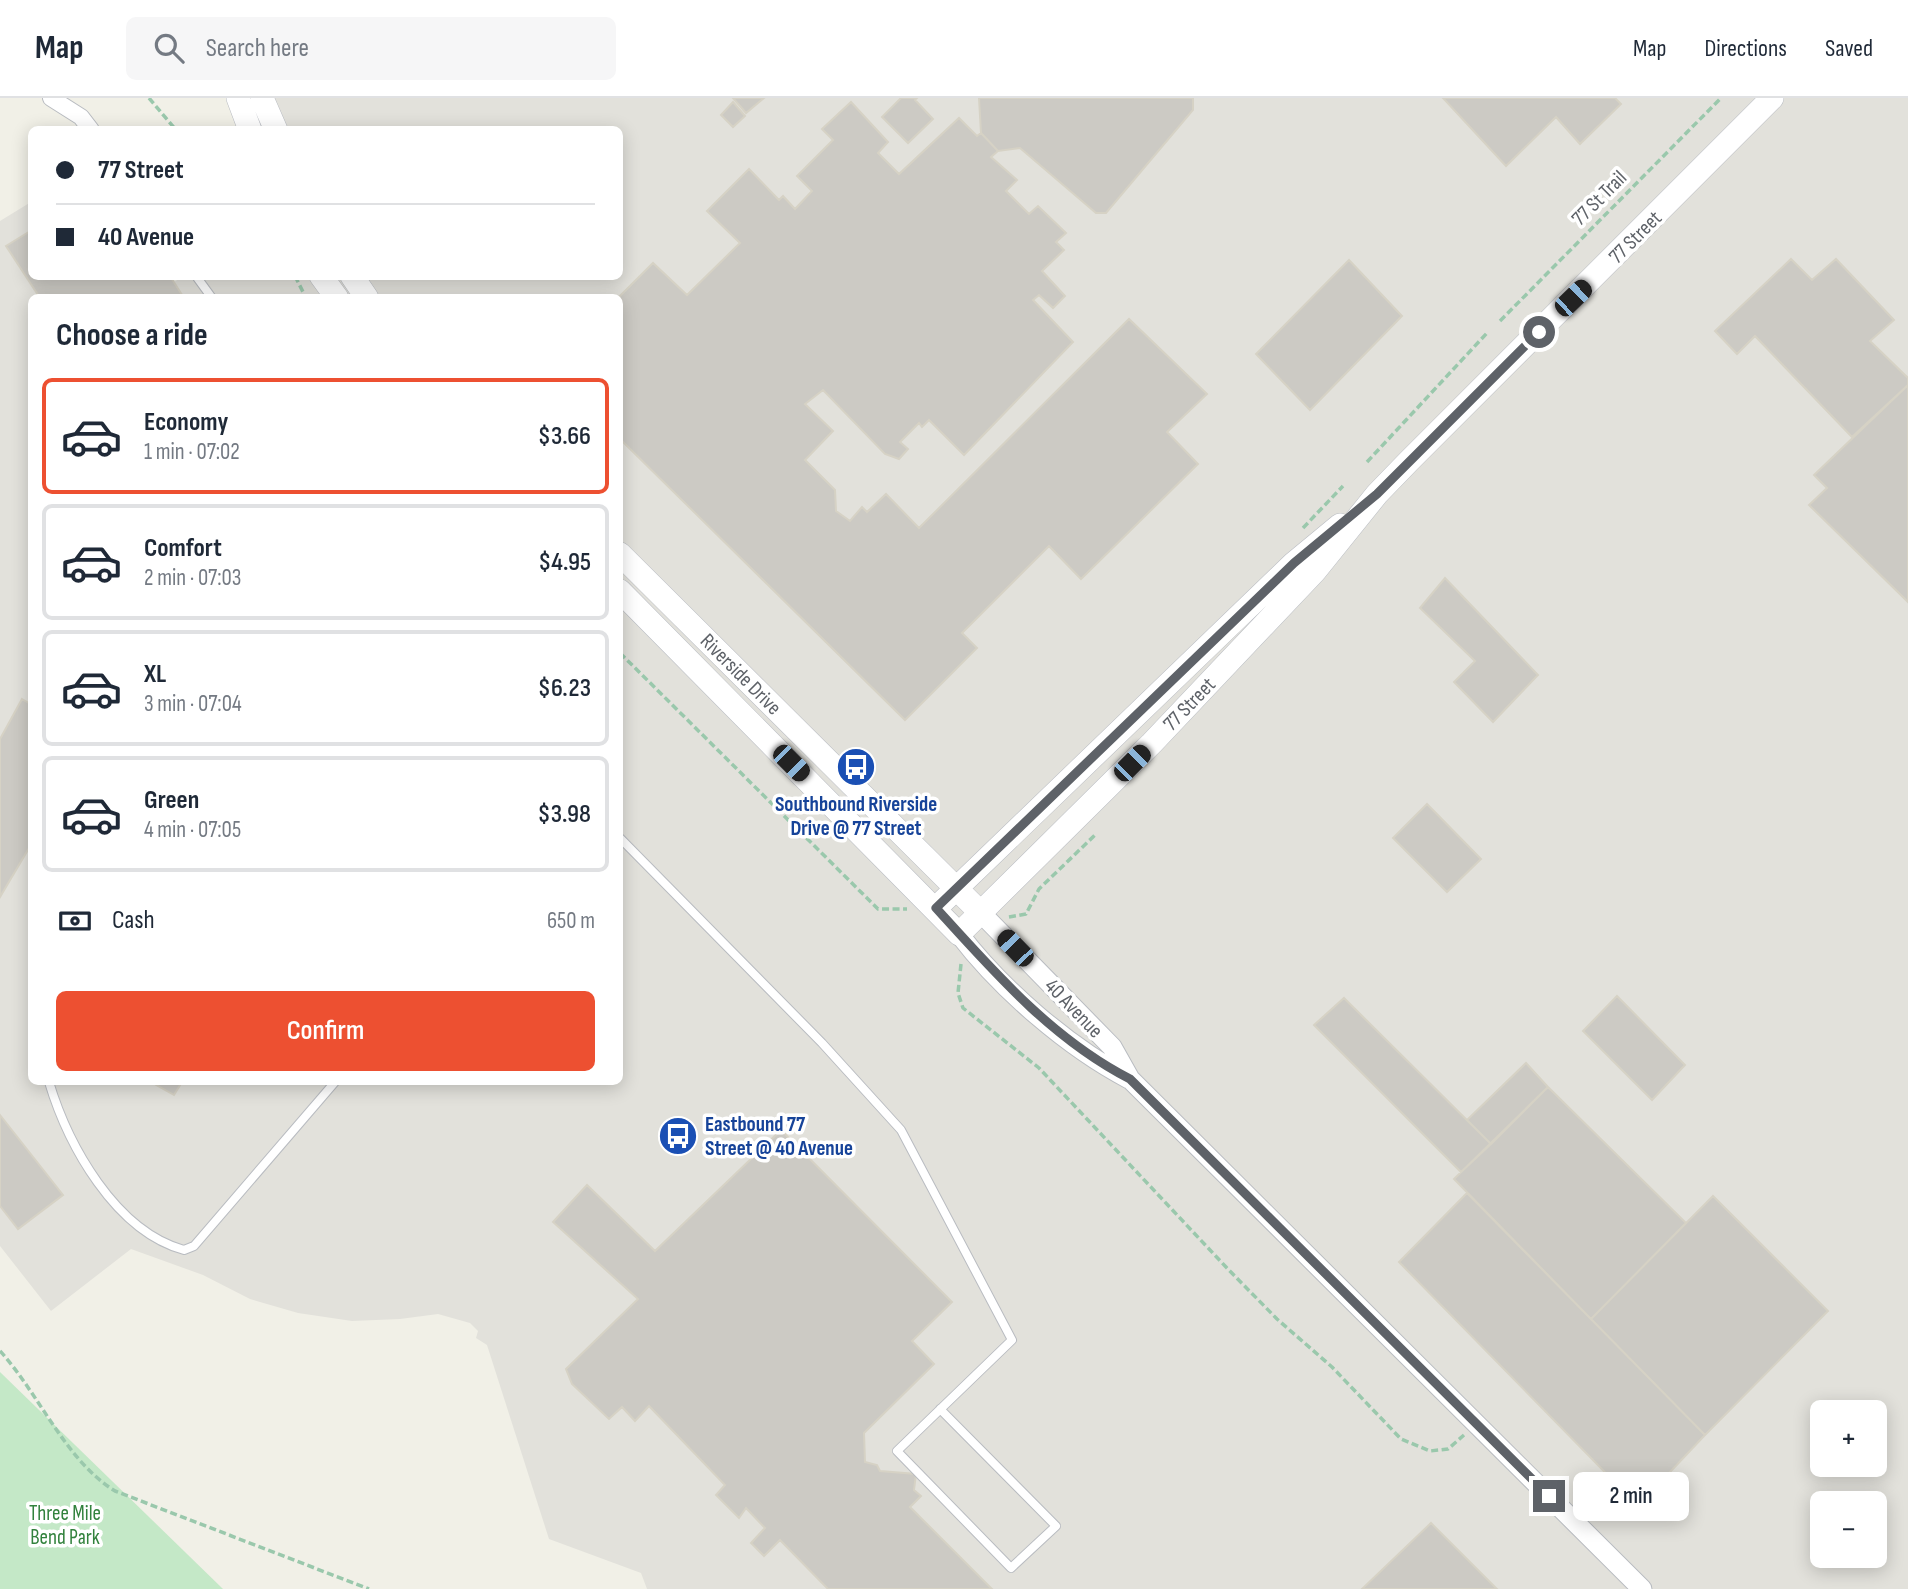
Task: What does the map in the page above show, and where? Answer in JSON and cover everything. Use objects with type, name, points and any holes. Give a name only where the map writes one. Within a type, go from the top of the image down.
[{"type":"main road","points":[[238,98],[248,126]]},
{"type":"main road","points":[[262,98],[274,126]]},
{"type":"main road","name":"77 Street","points":[[936,908],[1294,563],[1377,494],[1772,98]]},
{"type":"main road","name":"77 Street","points":[[959,934],[1152,743],[1296,592],[1377,494]]},
{"type":"main road","name":"Riverside Drive","points":[[623,557],[981,914]]},
{"type":"main road","name":"Riverside Drive","points":[[623,594],[936,908]]},
{"type":"main road","name":"40 Avenue","points":[[936,908],[959,934]]},
{"type":"street","points":[[51,98],[81,117],[88,126]]},
{"type":"street","name":"40 Avenue","points":[[981,914],[1112,1047],[1130,1079],[1642,1589]]},
{"type":"street","name":"40 Avenue","points":[[959,934],[1006,986],[1097,1062],[1130,1079]]},
{"type":"lane","points":[[623,841],[822,1044],[901,1130],[1012,1340],[940,1409],[897,1451],[1011,1569],[1056,1526],[940,1409]]},
{"type":"lane","points":[[50,1085],[67,1133],[101,1186],[159,1239],[184,1250],[194,1246],[332,1085]]},
{"type":"path","points":[[149,98],[173,126]]},
{"type":"path","name":"77 St Trail","points":[[1500,321],[1721,98]]},
{"type":"path","points":[[1367,462],[1487,333]]},
{"type":"path","points":[[623,656],[878,909],[912,909]]},
{"type":"path","points":[[1008,917],[1026,914],[1039,890],[1095,835]]},
{"type":"path","points":[[962,962],[958,993],[964,1008],[1048,1076],[1226,1268],[1277,1319],[1332,1367],[1401,1439],[1430,1451],[1448,1449],[1476,1424]]},
{"type":"path","points":[[0,1351],[45,1408],[76,1458],[101,1482],[115,1491],[369,1589]]},
{"type":"shaded area","points":[[262,98],[1908,98],[1908,1589],[647,1589],[641,1573],[549,1539],[487,1345],[476,1338],[478,1331],[470,1323],[438,1314],[352,1321],[298,1313],[250,1299],[203,1275],[131,1249],[51,1311],[0,1246],[0,221],[28,204],[28,280],[93,280],[170,285],[177,280],[623,280],[623,126],[275,126]]},
{"type":"green space","name":"Three Mile Bend Park","points":[[0,1372],[223,1589],[0,1589]]},
{"type":"building","points":[[733,98],[764,98],[746,113]]},
{"type":"building","points":[[901,98],[917,98],[915,100],[933,119],[908,143],[882,117]]},
{"type":"building","points":[[979,98],[1193,98],[1193,110],[1106,213],[1096,213],[1020,148],[998,151],[981,133]]},
{"type":"building","points":[[1443,98],[1615,98],[1621,104],[1580,144],[1556,117],[1506,166]]},
{"type":"building","points":[[733,102],[745,116],[733,127],[721,115]]},
{"type":"building","points":[[851,102],[888,142],[878,153],[899,174],[959,118],[977,136],[981,133],[998,151],[991,157],[1017,180],[1006,191],[1029,214],[1038,206],[1066,233],[1056,242],[1064,250],[1042,271],[1065,296],[1053,308],[1039,295],[1033,300],[1073,342],[964,455],[929,420],[922,427],[919,423],[900,442],[908,449],[899,459],[885,454],[823,390],[805,404],[833,431],[805,460],[835,490],[836,511],[850,521],[862,507],[867,512],[886,494],[919,528],[1129,319],[1207,394],[1167,432],[1198,464],[1081,579],[1049,546],[962,633],[977,648],[905,720],[623,442],[622,294],[653,263],[687,295],[740,243],[707,211],[749,169],[779,200],[783,196],[795,209],[812,191],[797,176],[833,140],[822,129]]},
{"type":"building","points":[[28,232],[28,280],[6,246]]},
{"type":"building","points":[[1791,259],[1812,280],[1836,259],[1894,320],[1870,341],[1908,378],[1908,385],[1852,437],[1755,336],[1737,354],[1715,331]]},
{"type":"building","points":[[1349,260],[1402,316],[1310,410],[1256,354]]},
{"type":"building","points":[[28,280],[173,280],[181,294],[37,294]]},
{"type":"building","points":[[1908,385],[1908,602],[1809,505],[1827,488],[1814,475]]},
{"type":"building","points":[[1445,578],[1538,675],[1493,722],[1454,682],[1475,661],[1420,608]]},
{"type":"building","points":[[22,699],[28,703],[28,850],[0,897],[0,739]]},
{"type":"building","points":[[1427,804],[1481,859],[1447,892],[1393,838]]},
{"type":"building","points":[[1617,996],[1685,1065],[1652,1100],[1583,1031]]},
{"type":"building","points":[[1344,998],[1491,1144],[1461,1172],[1314,1025]]},
{"type":"building","points":[[1526,1063],[1548,1087],[1491,1144],[1467,1120]]},
{"type":"building","points":[[156,1085],[180,1085],[174,1095]]},
{"type":"building","points":[[1548,1087],[1686,1223],[1591,1319],[1454,1179]]},
{"type":"building","points":[[0,1115],[63,1195],[18,1229],[0,1206]]},
{"type":"building","points":[[781,1130],[952,1302],[912,1341],[934,1364],[864,1433],[865,1462],[877,1465],[880,1471],[916,1474],[914,1490],[921,1496],[910,1507],[992,1589],[828,1589],[780,1540],[764,1556],[751,1543],[765,1528],[746,1508],[739,1518],[716,1495],[725,1485],[649,1406],[635,1421],[622,1407],[609,1419],[572,1384],[566,1369],[638,1299],[553,1222],[587,1185],[655,1251]]},
{"type":"building","points":[[1467,1193],[1705,1435],[1638,1506],[1399,1262]]},
{"type":"building","points":[[1713,1196],[1828,1311],[1705,1435],[1591,1319]]},
{"type":"building","points":[[1431,1523],[1497,1589],[1362,1589]]},
{"type":"place","name":"Southbound Riverside Drive @ 77 Street","points":[[856,767]]},
{"type":"place","name":"Eastbound 77 Street @ 40 Avenue","points":[[678,1136]]},
{"type":"route","points":[[1539,332],[1377,494],[1294,563],[936,908],[1006,986],[1097,1062],[1130,1079],[1549,1496]]}]
